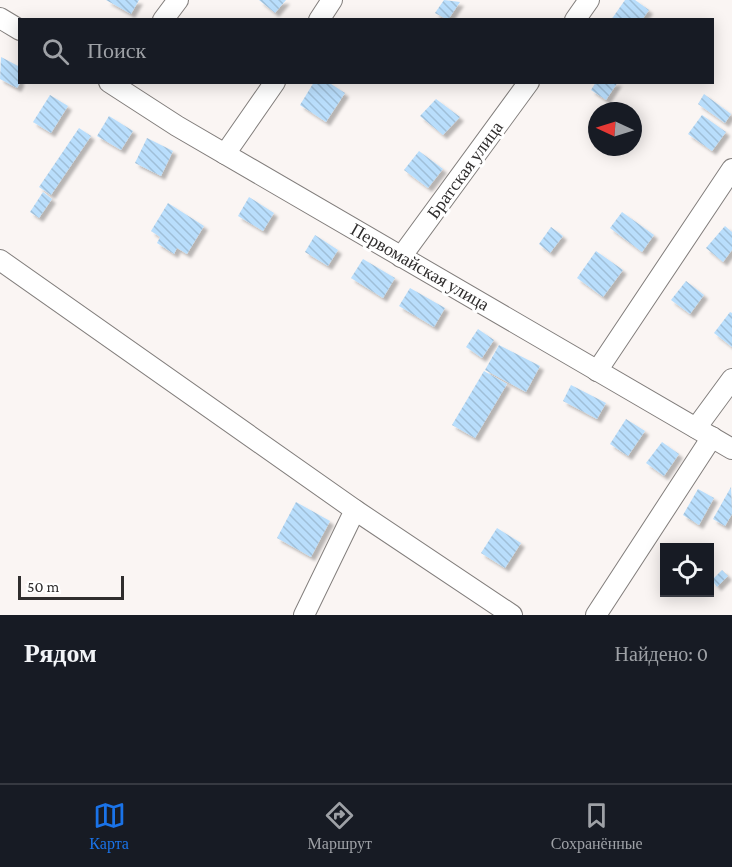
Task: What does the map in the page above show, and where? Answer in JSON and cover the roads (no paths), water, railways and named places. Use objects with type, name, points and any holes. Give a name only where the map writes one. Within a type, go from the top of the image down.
[{"type":"street","points":[[164,18],[178,0]]},
{"type":"street","points":[[320,18],[332,0]]},
{"type":"street","points":[[576,18],[589,0]]},
{"type":"street","points":[[0,18],[18,29]]},
{"type":"street","name":"Первомайская улица","points":[[113,84],[177,126],[732,449]]},
{"type":"street","points":[[225,154],[274,84]]},
{"type":"street","name":"Братская улица","points":[[401,257],[528,84]]},
{"type":"street","points":[[597,371],[732,169]]},
{"type":"street","points":[[0,260],[355,510],[512,615]]},
{"type":"street","points":[[596,615],[704,432],[732,379]]},
{"type":"street","points":[[304,615],[355,510]]}]
